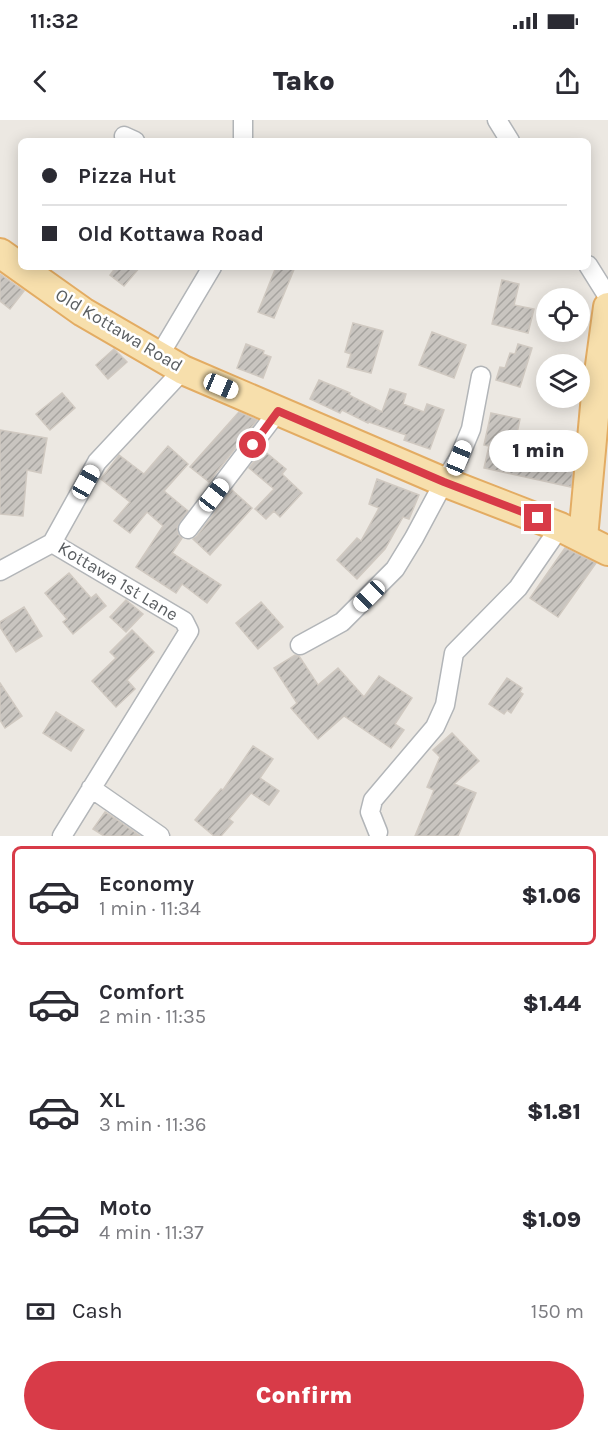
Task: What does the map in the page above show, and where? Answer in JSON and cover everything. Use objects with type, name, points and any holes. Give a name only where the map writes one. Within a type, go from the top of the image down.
[{"type":"main road","name":"Old Kottawa Road","points":[[0,253],[18,266]]},
{"type":"main road","name":"Old Kottawa Road","points":[[24,270],[83,312],[171,363],[444,482],[572,532],[608,551]]},
{"type":"main road","points":[[572,532],[596,395],[608,307]]},
{"type":"street","points":[[243,120],[243,138]]},
{"type":"street","points":[[497,120],[508,138]]},
{"type":"street","name":"Kottawa 1st Lane","points":[[62,836],[189,631],[184,621],[52,543],[97,462],[171,363],[211,270]]},
{"type":"street","points":[[591,270],[608,297]]},
{"type":"street","points":[[300,645],[342,622],[395,569],[459,458],[471,429],[481,376]]},
{"type":"street","points":[[188,529],[278,411]]},
{"type":"street","points":[[380,834],[370,812],[373,800],[435,727],[445,705],[454,652],[572,532]]},
{"type":"street","points":[[0,570],[52,543]]},
{"type":"street","points":[[91,788],[159,836]]},
{"type":"building","points":[[114,270],[137,270],[124,286],[110,275]]},
{"type":"building","points":[[275,270],[294,270],[274,318],[258,312]]},
{"type":"building","points":[[0,274],[24,291],[10,309],[0,301]]},
{"type":"building","points":[[502,280],[519,284],[514,305],[534,309],[528,333],[492,324]]},
{"type":"building","points":[[353,323],[383,331],[371,373],[347,367],[351,354],[345,352]]},
{"type":"building","points":[[432,332],[466,345],[454,378],[419,365]]},
{"type":"building","points":[[246,344],[264,351],[263,354],[271,357],[263,378],[237,368]]},
{"type":"building","points":[[518,344],[532,348],[520,387],[496,380],[500,367],[505,368],[510,353],[515,354]]},
{"type":"building","points":[[114,349],[127,362],[108,379],[96,365]]},
{"type":"building","points":[[319,380],[350,393],[349,395],[382,412],[390,389],[406,394],[403,404],[424,412],[427,404],[444,410],[430,449],[404,440],[406,435],[368,423],[342,410],[340,413],[310,399]]},
{"type":"building","points":[[62,393],[75,408],[50,430],[36,414]]},
{"type":"building","points":[[239,412],[257,420],[209,482],[190,467]]},
{"type":"building","points":[[491,413],[520,419],[512,457],[560,467],[562,457],[574,460],[571,487],[484,468],[489,446],[484,445]]},
{"type":"building","points":[[0,430],[47,438],[41,473],[27,470],[23,516],[0,514]]},
{"type":"building","points":[[168,446],[188,464],[164,491],[188,511],[177,527],[178,534],[182,538],[172,553],[221,585],[207,603],[182,584],[176,593],[136,567],[163,526],[147,512],[130,533],[114,521],[130,502],[101,479],[119,455],[144,474]]},
{"type":"building","points":[[263,450],[286,469],[282,474],[302,493],[280,517],[274,511],[266,519],[255,509],[274,489],[249,468]]},
{"type":"building","points":[[377,479],[419,495],[409,519],[403,517],[385,549],[357,579],[337,560],[357,538],[361,541],[379,508],[369,504]]},
{"type":"building","points":[[232,490],[252,508],[210,555],[193,539]]},
{"type":"building","points":[[565,548],[596,563],[558,617],[530,598]]},
{"type":"building","points":[[69,573],[91,598],[96,594],[106,606],[73,634],[63,622],[67,619],[45,593]]},
{"type":"building","points":[[126,600],[143,614],[126,632],[110,617]]},
{"type":"building","points":[[261,602],[283,627],[258,649],[236,623]]},
{"type":"building","points":[[24,607],[42,636],[16,652],[0,627],[0,622]]},
{"type":"building","points":[[132,630],[154,652],[127,680],[135,689],[116,707],[92,681],[116,658],[110,652]]},
{"type":"building","points":[[295,655],[299,656],[318,685],[338,668],[364,697],[379,676],[412,698],[395,724],[404,730],[391,748],[344,716],[318,739],[291,708],[297,703],[274,668]]},
{"type":"building","points":[[507,678],[522,688],[520,692],[523,694],[511,713],[507,710],[504,714],[489,704]]},
{"type":"building","points":[[0,683],[22,716],[5,728],[0,720]]},
{"type":"building","points":[[56,712],[84,730],[71,751],[43,733]]},
{"type":"building","points":[[452,733],[479,761],[454,784],[476,793],[458,836],[415,836],[434,790],[427,787],[440,757],[433,750]]},
{"type":"building","points":[[253,746],[273,759],[260,778],[279,791],[269,805],[251,793],[229,819],[233,822],[221,836],[214,836],[195,820],[221,789],[223,790]]},
{"type":"building","points":[[105,812],[140,836],[104,836],[93,829]]},
{"type":"route","points":[[253,445],[278,411],[444,482],[538,518]]}]
